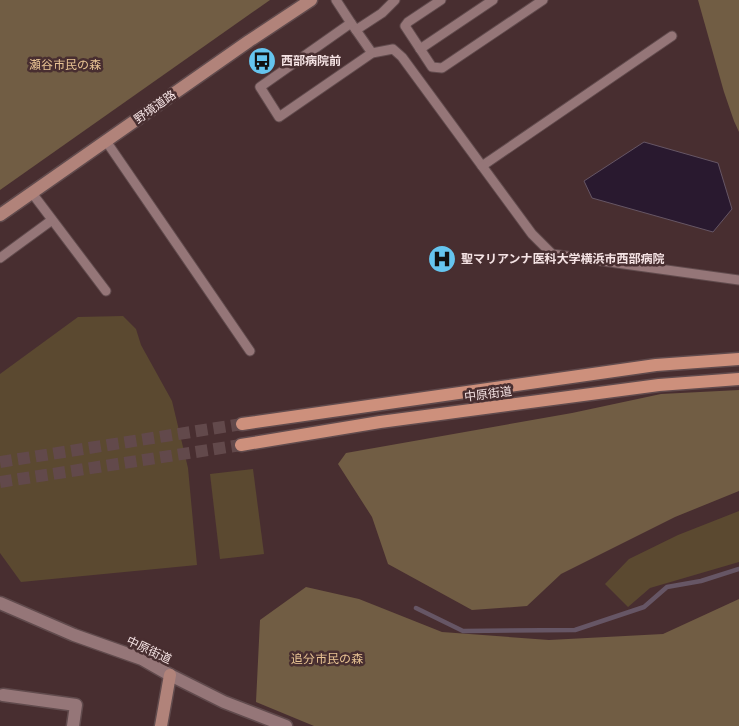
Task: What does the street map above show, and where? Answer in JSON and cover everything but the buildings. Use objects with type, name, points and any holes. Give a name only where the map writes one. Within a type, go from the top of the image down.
[{"type":"main road","name":"中原街道","points":[[242,424],[656,365],[739,359]]},
{"type":"main road","name":"中原街道","points":[[241,445],[380,422],[631,388],[739,379]]},
{"type":"street","name":"野境道路","points":[[0,215],[311,0]]},
{"type":"street","name":"中原街道","points":[[0,603],[74,635],[142,659],[224,702],[286,726]]},
{"type":"street","points":[[161,726],[170,675]]},
{"type":"street","points":[[3,695],[76,705],[73,726]]},
{"type":"lane","points":[[336,0],[372,53]]},
{"type":"lane","points":[[395,0],[382,13],[353,26],[260,86],[279,116],[372,53],[393,48],[402,57],[532,234],[552,254],[739,280]]},
{"type":"lane","points":[[441,0],[405,26],[432,67],[442,68],[543,0]]},
{"type":"lane","points":[[420,49],[492,0]]},
{"type":"lane","points":[[482,166],[672,36]]},
{"type":"lane","points":[[106,141],[250,352]]},
{"type":"lane","points":[[32,193],[106,291]]},
{"type":"lane","points":[[0,258],[52,220]]},
{"type":"shaded area","points":[[644,142],[718,163],[732,209],[713,232],[592,198],[584,181]]},
{"type":"shaded area","points":[[123,316],[136,329],[141,345],[172,401],[188,468],[197,565],[21,582],[0,553],[0,374],[78,317]]},
{"type":"shaded area","points":[[253,469],[264,554],[220,559],[210,474]]},
{"type":"shaded area","points":[[739,511],[739,562],[650,588],[628,607],[605,584],[629,559],[678,535]]},
{"type":"green space","name":"瀬谷市民の森","points":[[0,0],[270,0],[0,190]]},
{"type":"green space","points":[[698,0],[739,0],[739,132],[724,92]]},
{"type":"green space","points":[[739,390],[739,491],[675,517],[561,574],[527,606],[472,610],[388,564],[372,517],[338,464],[346,453],[572,413],[661,394]]},
{"type":"green space","name":"追分市民の森","points":[[306,587],[359,599],[442,632],[549,640],[663,634],[739,599],[739,726],[314,726],[256,702],[260,620]]},
{"type":"waterway","points":[[416,608],[463,631],[575,630],[644,607],[667,587],[701,581],[739,569]]},
{"type":"tunnel","points":[[0,462],[242,424]]},
{"type":"tunnel","points":[[0,482],[241,445]]},
{"type":"place","name":"西部病院前","points":[[262,61]]},
{"type":"place","name":"聖マリアンナ医科大学横浜市西部病院","points":[[442,259]]}]
